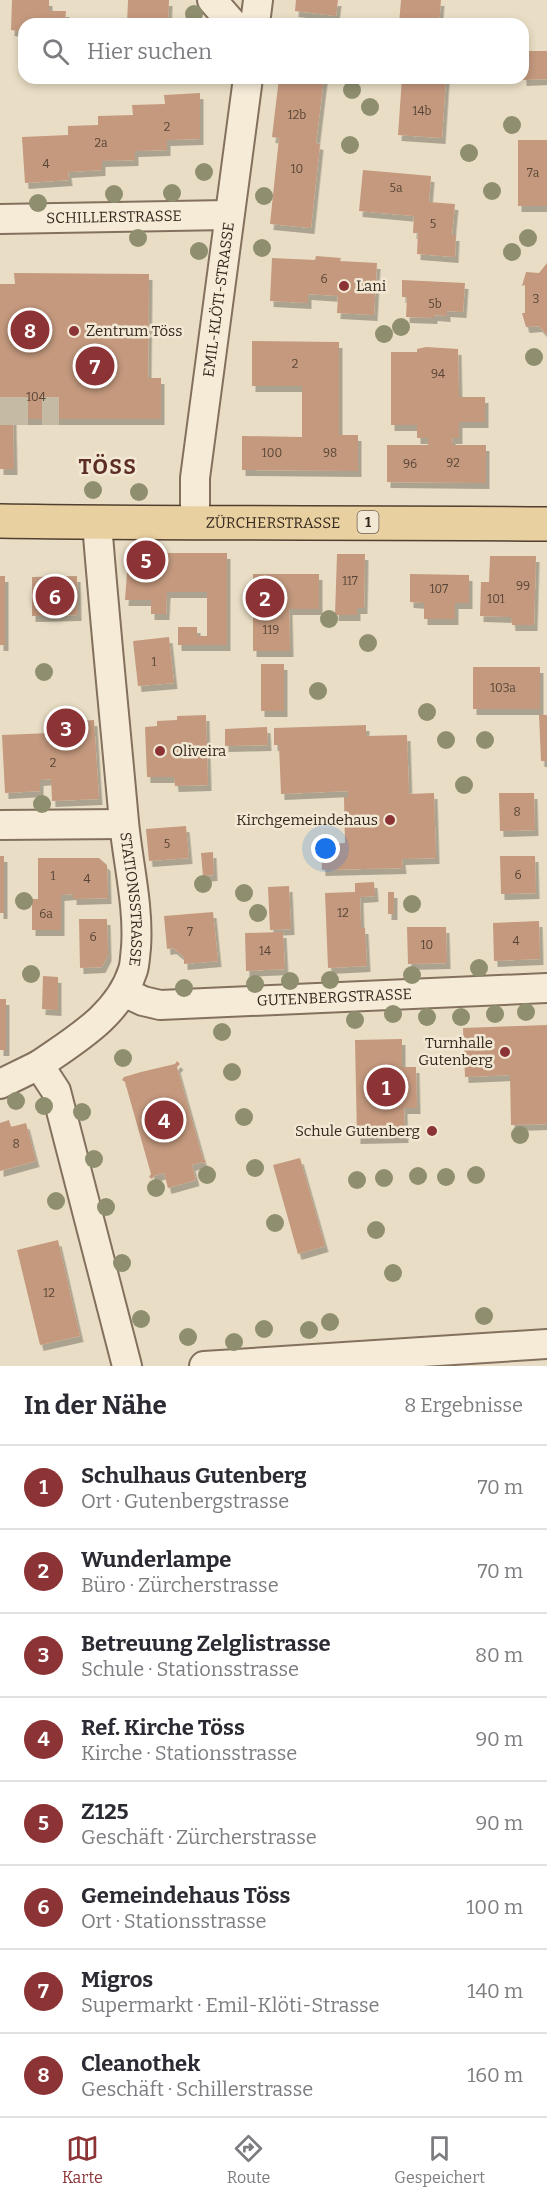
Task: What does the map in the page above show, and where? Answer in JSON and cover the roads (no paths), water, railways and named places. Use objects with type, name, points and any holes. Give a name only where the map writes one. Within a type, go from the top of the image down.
[{"type":"main road","name":"ZÜRCHERSTRASSE","points":[[0,521],[97,524],[195,522],[547,524]]},
{"type":"street","points":[[212,0],[228,18]]},
{"type":"street","points":[[256,18],[258,0]]},
{"type":"street","name":"EMIL-KLÖTI-STRASSE","points":[[195,522],[195,478],[228,215],[238,163],[247,84]]},
{"type":"street","name":"SCHILLERSTRASSE","points":[[0,219],[228,215]]},
{"type":"street","name":"STATIONSSTRASSE","points":[[0,1084],[39,1065],[90,1029],[109,1012],[124,992],[134,969],[137,934],[124,824],[97,524]]},
{"type":"street","points":[[0,825],[124,824]]},
{"type":"street","name":"GUTENBERGSTRASSE","points":[[124,992],[143,1001],[160,1005],[547,988]]},
{"type":"street","points":[[39,1065],[56,1091],[127,1366]]},
{"type":"street","points":[[204,1366],[478,1358],[547,1344]]},
{"type":"tunnel","points":[[0,411],[59,411]]},
{"type":"place","name":"Lani","points":[[344,286]]},
{"type":"place","name":"Cleanothek","points":[[30,330]]},
{"type":"place","name":"Zentrum Töss","points":[[74,331]]},
{"type":"place","name":"Migros","points":[[95,366]]},
{"type":"place","name":"Z125","points":[[146,560]]},
{"type":"place","name":"Gemeindehaus Töss","points":[[55,596]]},
{"type":"place","name":"Wunderlampe","points":[[265,598]]},
{"type":"place","name":"Betreuung Zelglistrasse","points":[[66,728]]},
{"type":"place","name":"Oliveira","points":[[160,751]]},
{"type":"place","name":"Kirchgemeindehaus","points":[[390,820]]},
{"type":"place","name":"Turnhalle Gutenberg","points":[[505,1052]]},
{"type":"place","name":"Schulhaus Gutenberg","points":[[386,1087]]},
{"type":"place","name":"Ref. Kirche Töss","points":[[164,1120]]},
{"type":"place","name":"Schule Gutenberg","points":[[432,1131]]},
{"type":"district","name":"TÖSS","points":[[108,467]]}]
